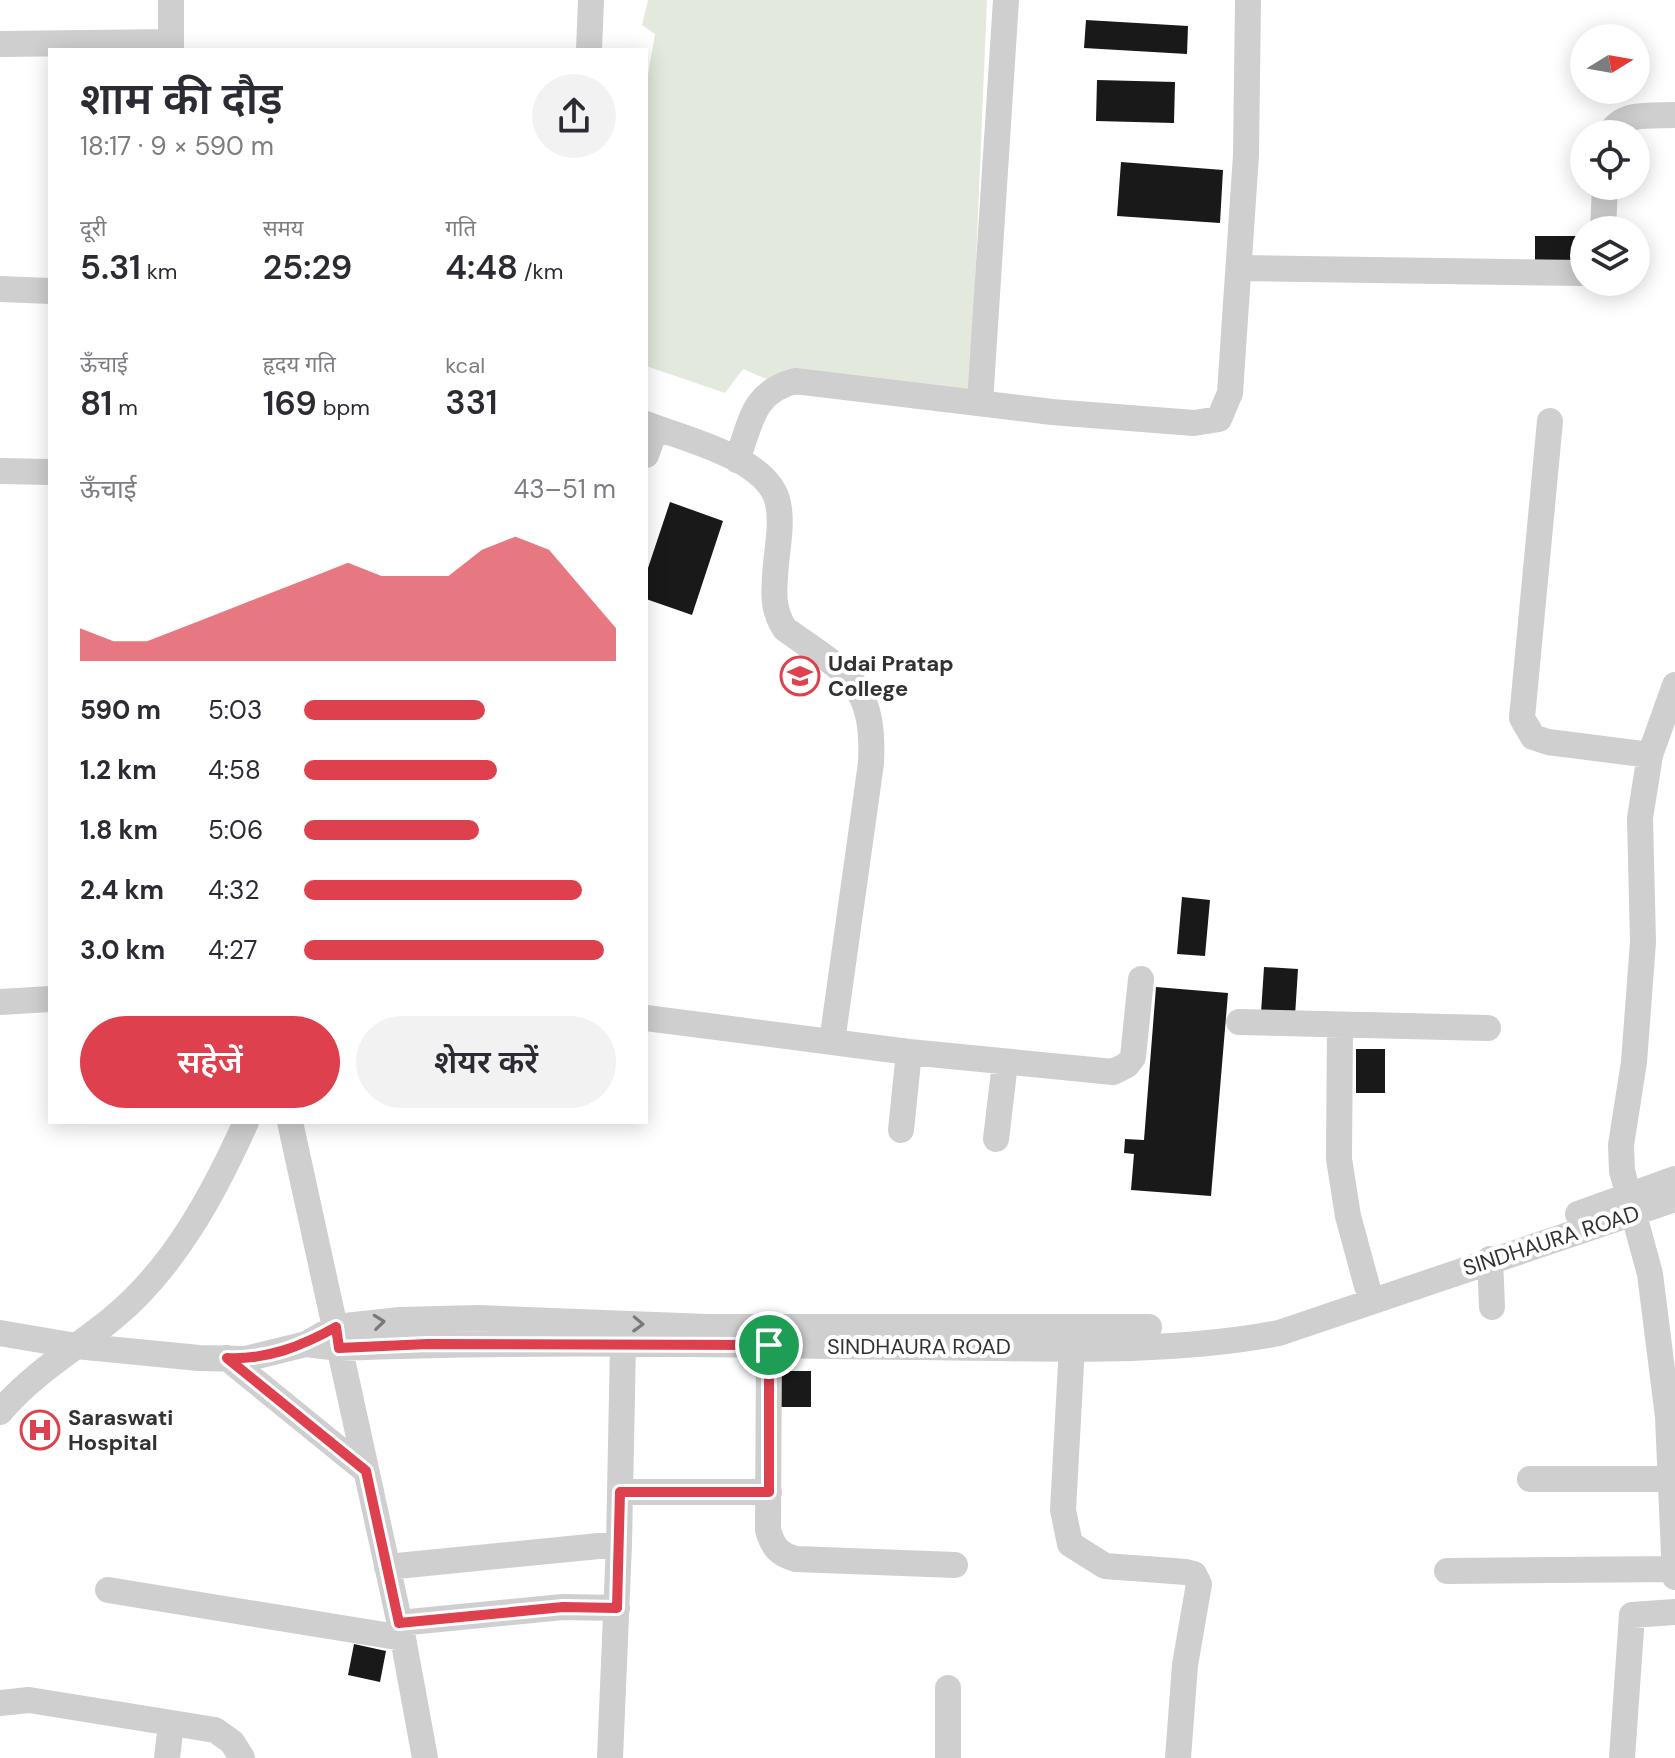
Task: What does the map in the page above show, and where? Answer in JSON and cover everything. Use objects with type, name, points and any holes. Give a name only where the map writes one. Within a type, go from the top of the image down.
[{"type":"street","points":[[0,44],[171,46],[171,0]]},
{"type":"street","points":[[589,48],[591,0]]},
{"type":"street","points":[[980,403],[1006,0]]},
{"type":"street","points":[[737,460],[757,404],[769,390],[795,381],[980,403],[1194,423],[1219,419],[1230,393],[1239,268],[1246,155],[1248,0]]},
{"type":"street","points":[[1624,120],[1675,115]]},
{"type":"street","points":[[1239,268],[1570,273]]},
{"type":"street","points":[[0,289],[48,291]]},
{"type":"street","points":[[1550,421],[1522,718],[1533,737],[1548,742],[1650,755]]},
{"type":"street","points":[[651,426],[737,460],[757,470],[771,483],[778,501],[780,519],[773,594],[778,618],[785,629],[856,684],[868,705],[873,730],[832,1042]]},
{"type":"street","points":[[0,471],[48,472]]},
{"type":"street","points":[[1675,685],[1650,755],[1640,818],[1643,942],[1634,1062],[1621,1145],[1631,1204],[1650,1274],[1668,1417],[1675,1577]]},
{"type":"street","points":[[648,1018],[1005,1063],[1094,1071],[1120,1070],[1133,1057],[1136,1045],[1141,979]]},
{"type":"street","points":[[0,1002],[48,999]]},
{"type":"street","points":[[1239,1022],[1488,1028]]},
{"type":"street","points":[[1340,1025],[1339,1159],[1351,1229],[1367,1286]]},
{"type":"street","points":[[901,1130],[909,1052]]},
{"type":"street","points":[[996,1139],[1005,1063]]},
{"type":"street","points":[[0,1412],[25,1384],[115,1317],[174,1250],[203,1209],[245,1124]]},
{"type":"street","points":[[290,1124],[401,1630],[425,1758]]},
{"type":"street","points":[[337,1337],[400,1320],[479,1318],[707,1327],[1038,1329],[1236,1325],[1299,1310],[1631,1204],[1675,1179]]},
{"type":"street","name":"SINDHAURA ROAD","points":[[0,1333],[76,1346],[245,1359],[337,1337],[769,1345],[1072,1346],[1232,1342],[1279,1333],[1490,1259],[1631,1204],[1675,1199]]},
{"type":"street","points":[[1490,1259],[1492,1307]]},
{"type":"street","points":[[610,1758],[623,1344]]},
{"type":"street","points":[[769,1345],[768,1530],[773,1546],[783,1555],[796,1559],[955,1565]]},
{"type":"street","points":[[1072,1346],[1063,1510],[1070,1544],[1105,1566],[1186,1572],[1194,1574],[1199,1584],[1185,1665],[1178,1758]]},
{"type":"street","points":[[227,1358],[366,1471]]},
{"type":"street","points":[[1530,1479],[1673,1493]]},
{"type":"street","points":[[620,1492],[769,1492]]},
{"type":"street","points":[[387,1567],[619,1544]]},
{"type":"street","points":[[1447,1571],[1675,1569]]},
{"type":"street","points":[[108,1590],[401,1630],[563,1607],[617,1608]]},
{"type":"street","points":[[1622,1758],[1632,1615],[1675,1612]]},
{"type":"street","points":[[948,1688],[948,1758]]},
{"type":"street","points":[[3,1700],[55,1704],[215,1730],[232,1742],[242,1758]]},
{"type":"street","points":[[167,1758],[171,1724]]},
{"type":"shaded area","points":[[648,0],[987,0],[970,403],[795,391],[743,369],[725,393],[648,367],[648,75],[655,34],[642,25]]},
{"type":"building","points":[[1086,20],[1188,26],[1187,54],[1084,48]]},
{"type":"building","points":[[1097,80],[1175,82],[1174,123],[1096,121]]},
{"type":"building","points":[[1121,162],[1223,170],[1220,223],[1117,216]]},
{"type":"building","points":[[1535,236],[1570,236],[1570,263],[1535,263]]},
{"type":"building","points":[[670,502],[723,521],[692,615],[648,600],[648,568]]},
{"type":"building","points":[[1182,897],[1210,900],[1205,956],[1177,954]]},
{"type":"building","points":[[1264,967],[1298,969],[1295,1016],[1261,1013]]},
{"type":"building","points":[[1156,987],[1228,993],[1211,1196],[1131,1190],[1134,1154],[1124,1153],[1125,1139],[1144,1140]]},
{"type":"building","points":[[1356,1049],[1385,1049],[1385,1093],[1356,1093]]},
{"type":"building","points":[[770,1371],[811,1371],[811,1407],[770,1407]]},
{"type":"building","points":[[354,1644],[386,1651],[380,1682],[348,1675]]},
{"type":"place","name":"Udai Pratap College","points":[[800,676]]},
{"type":"place","name":"Saraswati Hospital","points":[[40,1430]]},
{"type":"route","points":[[336,1327],[339,1348],[428,1344],[769,1345],[769,1492],[620,1492],[617,1608],[563,1607],[399,1623],[366,1471],[227,1358],[245,1359],[283,1351],[306,1344],[336,1327]]}]
